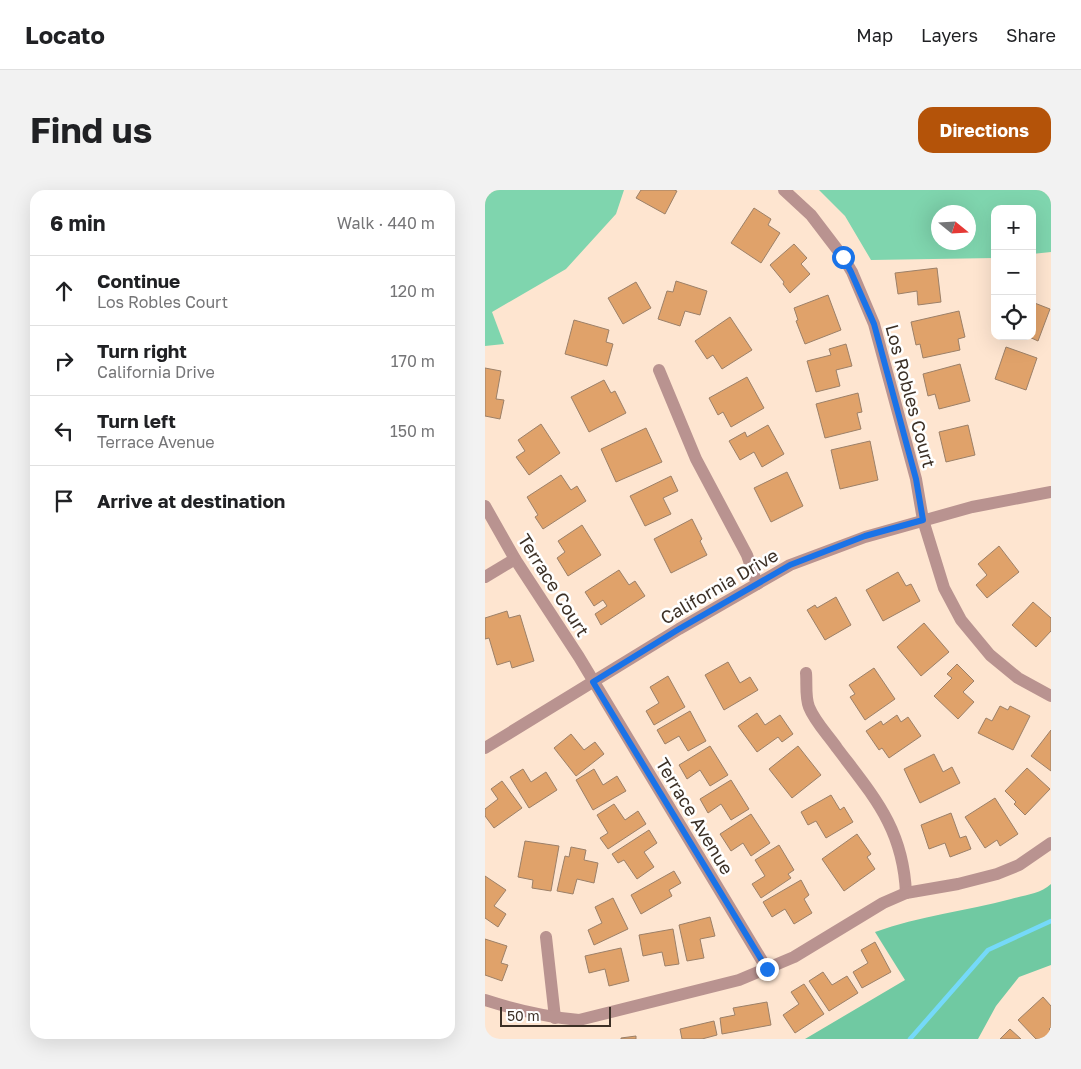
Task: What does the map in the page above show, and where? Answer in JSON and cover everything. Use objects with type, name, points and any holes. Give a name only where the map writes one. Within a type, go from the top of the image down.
[{"type":"street","name":"Los Robles Court","points":[[784,190],[811,215],[843,257],[874,324],[916,479],[923,520],[944,588],[961,620],[990,655],[1018,678],[1051,696]]},
{"type":"street","points":[[659,370],[696,459],[747,555],[757,584]]},
{"type":"street","name":"California Drive","points":[[485,748],[790,565],[865,536],[972,507],[1051,492]]},
{"type":"street","name":"Terrace Court","points":[[485,506],[515,559],[579,657],[593,682]]},
{"type":"street","points":[[485,577],[515,559]]},
{"type":"street","points":[[806,673],[809,706],[819,724],[882,809],[898,844],[905,874],[906,893]]},
{"type":"street","name":"Terrace Avenue","points":[[593,682],[767,969]]},
{"type":"street","points":[[485,1000],[521,1012],[579,1020],[739,980],[794,957],[883,903],[906,893],[958,884],[997,874],[1019,865],[1051,843]]},
{"type":"street","points":[[546,937],[555,1018]]},
{"type":"green space","points":[[485,190],[624,190],[616,214],[566,269],[492,312],[504,344],[485,346]]},
{"type":"green space","points":[[819,190],[1051,190],[1051,252],[1036,254],[1036,205],[991,205],[991,258],[871,260],[845,216]]},
{"type":"green space","points":[[1051,884],[1051,965],[1019,977],[996,1006],[978,1039],[805,1039],[905,980],[875,932],[908,922],[1032,894]]},
{"type":"building","points":[[641,190],[677,191],[665,214],[636,198]]},
{"type":"building","points":[[754,208],[771,219],[768,225],[780,233],[761,263],[731,243]]},
{"type":"building","points":[[794,244],[807,258],[801,264],[810,274],[790,293],[783,284],[784,282],[770,265]]},
{"type":"building","points":[[937,268],[941,302],[918,305],[917,291],[898,294],[895,273]]},
{"type":"building","points":[[676,281],[707,291],[700,315],[685,311],[680,326],[658,319],[667,291],[673,292]]},
{"type":"building","points":[[636,282],[651,308],[623,324],[608,298]]},
{"type":"building","points":[[828,295],[841,330],[805,344],[796,321],[798,320],[794,308]]},
{"type":"building","points":[[1036,304],[1050,309],[1038,341],[1036,340]]},
{"type":"building","points":[[959,311],[965,337],[958,339],[960,350],[923,358],[920,344],[916,345],[911,322]]},
{"type":"building","points":[[730,317],[752,350],[722,369],[713,355],[707,359],[695,341]]},
{"type":"building","points":[[574,320],[609,330],[606,342],[613,344],[607,366],[565,354]]},
{"type":"building","points":[[846,344],[852,366],[836,370],[840,386],[816,392],[807,361],[831,355],[829,349]]},
{"type":"building","points":[[1006,347],[1037,358],[1026,390],[995,379]]},
{"type":"building","points":[[960,364],[970,401],[939,409],[935,394],[928,396],[923,374]]},
{"type":"building","points":[[485,368],[501,371],[496,399],[504,400],[500,419],[485,416]]},
{"type":"building","points":[[747,377],[764,408],[731,427],[723,412],[718,415],[709,398]]},
{"type":"building","points":[[604,380],[611,393],[615,391],[626,413],[589,432],[571,397]]},
{"type":"building","points":[[858,393],[862,412],[857,413],[861,429],[825,438],[816,404]]},
{"type":"building","points":[[541,424],[560,453],[529,475],[516,457],[525,451],[518,440]]},
{"type":"building","points":[[768,425],[784,454],[762,467],[754,452],[740,460],[729,441],[745,432],[747,437]]},
{"type":"building","points":[[968,425],[975,455],[946,462],[939,432]]},
{"type":"building","points":[[646,428],[662,462],[616,482],[601,449]]},
{"type":"building","points":[[870,441],[878,480],[840,489],[831,450]]},
{"type":"building","points":[[787,472],[803,506],[771,522],[754,488]]},
{"type":"building","points":[[561,475],[571,490],[577,486],[586,501],[543,529],[535,517],[538,515],[527,497]]},
{"type":"building","points":[[671,476],[678,491],[663,498],[671,514],[645,526],[630,496]]},
{"type":"building","points":[[692,519],[702,539],[700,541],[707,555],[671,573],[654,539]]},
{"type":"building","points":[[582,525],[601,555],[568,576],[557,558],[565,552],[558,541]]},
{"type":"building","points":[[999,546],[1019,572],[987,598],[976,585],[987,575],[978,564]]},
{"type":"building","points":[[619,570],[629,585],[635,581],[645,596],[601,625],[595,614],[607,606],[603,600],[594,606],[585,592]]},
{"type":"building","points":[[898,572],[906,586],[911,584],[920,601],[883,621],[866,590]]},
{"type":"building","points":[[836,597],[851,625],[825,640],[807,610],[815,605],[817,608]]},
{"type":"building","points":[[1033,602],[1051,618],[1051,631],[1036,647],[1012,625]]},
{"type":"building","points":[[507,611],[509,618],[520,615],[534,661],[512,668],[510,661],[497,665],[489,638],[485,639],[485,618]]},
{"type":"building","points":[[924,623],[949,652],[921,676],[897,647]]},
{"type":"building","points":[[728,662],[740,683],[750,677],[758,690],[724,710],[705,675]]},
{"type":"building","points":[[957,664],[974,681],[963,692],[974,702],[958,719],[934,696],[952,678],[947,674]]},
{"type":"building","points":[[874,668],[895,699],[865,720],[850,697],[855,694],[849,685]]},
{"type":"building","points":[[668,676],[685,707],[654,725],[646,711],[659,703],[650,687]]},
{"type":"building","points":[[1000,706],[1008,710],[1010,706],[1030,716],[1013,750],[978,733],[986,718],[992,721]]},
{"type":"building","points":[[690,711],[706,741],[688,751],[679,736],[665,744],[657,730]]},
{"type":"building","points":[[757,713],[765,725],[780,715],[793,734],[782,742],[778,737],[757,752],[738,726]]},
{"type":"building","points":[[897,715],[901,722],[908,717],[921,736],[889,758],[882,748],[879,750],[866,731],[881,721],[883,725]]},
{"type":"building","points":[[1051,730],[1051,771],[1031,756]]},
{"type":"building","points":[[571,734],[584,750],[595,742],[604,754],[576,776],[554,748]]},
{"type":"building","points":[[710,746],[728,775],[710,786],[700,770],[687,779],[679,765]]},
{"type":"building","points":[[798,746],[821,775],[792,798],[769,769]]},
{"type":"building","points":[[934,754],[943,772],[952,767],[960,783],[920,803],[904,769]]},
{"type":"building","points":[[1027,768],[1050,789],[1025,815],[1005,791]]},
{"type":"building","points":[[523,769],[531,782],[546,772],[557,790],[529,808],[510,777]]},
{"type":"building","points":[[594,769],[603,785],[617,776],[626,791],[593,810],[576,780]]},
{"type":"building","points":[[731,780],[749,809],[731,820],[721,804],[708,813],[700,799]]},
{"type":"building","points":[[502,781],[522,808],[494,828],[485,816],[485,809],[498,799],[491,789]]},
{"type":"building","points":[[831,795],[840,810],[844,807],[853,822],[826,838],[816,821],[808,825],[801,812]]},
{"type":"building","points":[[995,798],[1018,834],[1000,846],[997,840],[985,848],[965,817]]},
{"type":"building","points":[[614,804],[625,820],[638,811],[646,824],[608,849],[600,838],[608,833],[597,815]]},
{"type":"building","points":[[951,813],[960,838],[966,836],[971,849],[950,857],[945,843],[929,849],[921,825]]},
{"type":"building","points":[[751,814],[770,843],[751,856],[743,843],[731,851],[720,834]]},
{"type":"building","points":[[649,830],[657,843],[644,852],[654,867],[637,879],[624,860],[618,863],[612,854]]},
{"type":"building","points":[[857,834],[871,854],[867,857],[875,869],[844,891],[822,859]]},
{"type":"building","points":[[525,841],[559,846],[551,891],[532,888],[533,880],[518,877]]},
{"type":"building","points":[[779,845],[794,870],[788,874],[791,878],[761,898],[752,884],[765,876],[755,860]]},
{"type":"building","points":[[571,847],[586,850],[584,860],[598,863],[594,883],[577,879],[573,894],[557,891],[565,856],[569,857]]},
{"type":"building","points":[[674,871],[681,883],[669,890],[672,896],[641,914],[631,895]]},
{"type":"building","points":[[485,876],[506,890],[494,906],[506,914],[498,927],[485,918]]},
{"type":"building","points":[[801,880],[809,895],[804,899],[812,913],[794,924],[785,909],[772,917],[763,902]]},
{"type":"building","points":[[613,898],[628,929],[594,945],[588,930],[602,923],[595,907]]},
{"type":"building","points":[[710,917],[715,936],[700,939],[704,958],[687,961],[679,925]]},
{"type":"building","points":[[673,929],[679,964],[665,966],[662,952],[643,956],[639,935]]},
{"type":"building","points":[[485,939],[507,946],[501,963],[508,965],[502,981],[485,975]]},
{"type":"building","points":[[875,942],[891,972],[862,988],[853,972],[868,963],[861,950]]},
{"type":"building","points":[[621,948],[629,981],[609,986],[605,969],[589,973],[585,956]]},
{"type":"building","points":[[823,972],[832,985],[847,976],[858,993],[829,1011],[809,981]]},
{"type":"building","points":[[804,984],[824,1014],[795,1033],[783,1015],[799,1004],[791,992]]},
{"type":"building","points":[[1043,997],[1051,1006],[1051,1027],[1049,1029],[1051,1031],[1051,1039],[1036,1039],[1018,1020]]},
{"type":"building","points":[[767,1002],[771,1025],[722,1034],[720,1018],[735,1015],[733,1008]]},
{"type":"building","points":[[714,1021],[717,1035],[702,1039],[682,1039],[680,1029]]},
{"type":"building","points":[[1010,1029],[1021,1039],[1000,1039]]},
{"type":"building","points":[[636,1036],[636,1039],[621,1039],[621,1038]]},
{"type":"waterway","points":[[910,1039],[988,950],[1051,921]]},
{"type":"route","points":[[767,969],[593,682],[679,629],[790,565],[865,536],[923,520],[916,479],[874,324],[843,257]]}]
